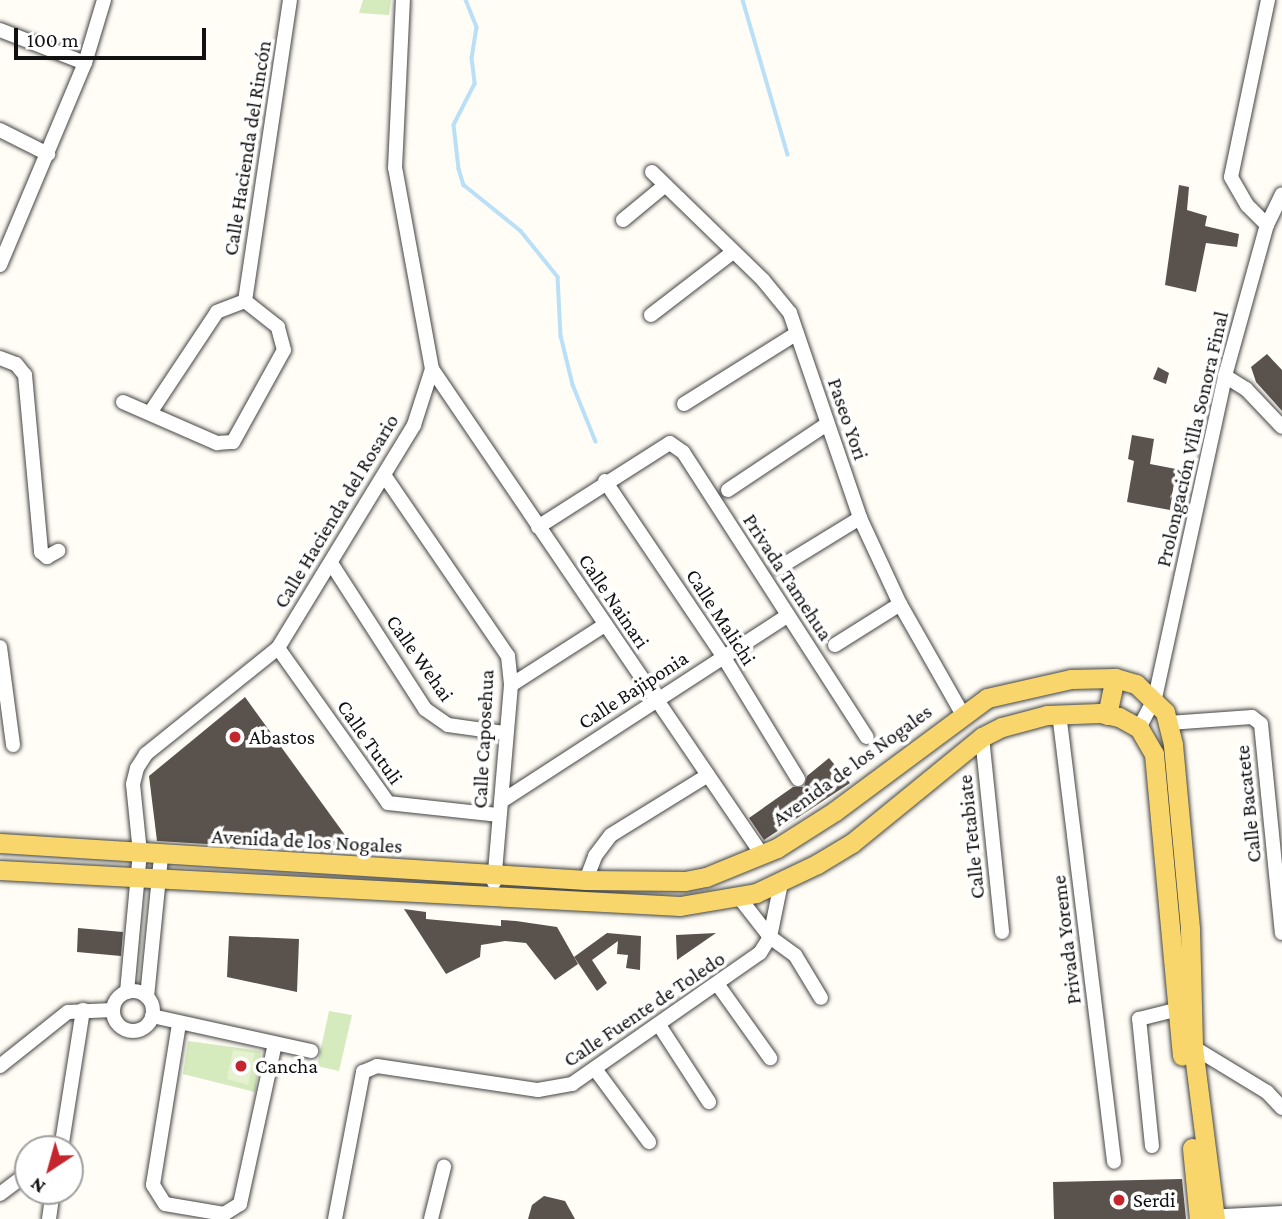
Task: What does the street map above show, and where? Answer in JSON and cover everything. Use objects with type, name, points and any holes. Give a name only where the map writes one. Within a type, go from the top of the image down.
[{"type":"main road","name":"Avenida de los Nogales","points":[[0,843],[161,856],[494,875],[586,880],[685,881],[763,856],[835,811],[962,713],[1013,688],[1071,679],[1115,678],[1136,684],[1155,698]]},
{"type":"main road","points":[[1107,715],[1115,678]]},
{"type":"main road","points":[[1155,698],[1169,723],[1190,930],[1193,1047],[1207,1218]]},
{"type":"main road","points":[[0,870],[649,906],[738,896],[781,883],[852,843],[982,737],[1022,721],[1059,713],[1107,715],[1139,728],[1149,742],[1156,768],[1176,1010],[1207,1218]]},
{"type":"street","points":[[0,265],[85,63],[104,0]]},
{"type":"street","name":"Calle Hacienda del Rincón","points":[[245,301],[290,0]]},
{"type":"street","name":"Calle Hacienda del Rosario","points":[[127,992],[140,853],[133,784],[146,754],[278,648],[414,425],[432,369],[394,168],[403,0]]},
{"type":"street","points":[[1266,225],[1247,205],[1231,177],[1268,0]]},
{"type":"street","points":[[0,30],[85,63]]},
{"type":"street","points":[[0,130],[48,154]]},
{"type":"street","name":"Paseo Yori","points":[[652,172],[663,187],[779,297],[797,333],[860,518],[900,604],[962,713]]},
{"type":"street","points":[[622,220],[663,187]]},
{"type":"street","name":"Prolongación Villa Sonora Final","points":[[1139,728],[1155,698],[1225,376],[1266,225],[1282,194]]},
{"type":"street","points":[[650,315],[733,252]]},
{"type":"street","points":[[123,402],[226,445],[241,434],[284,350],[278,327],[245,301],[210,319],[150,412]]},
{"type":"street","points":[[684,404],[797,333]]},
{"type":"street","points":[[0,358],[16,364],[25,375],[41,552],[47,557],[58,551]]},
{"type":"street","name":"Calle Nainari","points":[[432,369],[763,856]]},
{"type":"street","points":[[1225,376],[1246,389],[1282,427]]},
{"type":"street","points":[[728,490],[827,424]]},
{"type":"street","name":"Privada Tamehua","points":[[605,481],[670,443],[683,453],[867,737]]},
{"type":"street","name":"Calle Caposehua","points":[[384,475],[508,656],[511,685],[505,733],[494,897]]},
{"type":"street","points":[[538,527],[605,481]]},
{"type":"street","name":"Calle Malichi","points":[[605,481],[723,656],[798,779]]},
{"type":"street","points":[[780,567],[860,518]]},
{"type":"street","name":"Calle Wehai","points":[[331,563],[425,709],[449,725],[505,733]]},
{"type":"street","points":[[835,645],[900,604]]},
{"type":"street","name":"Calle Bajiponia","points":[[500,808],[723,656],[788,615]]},
{"type":"street","points":[[511,685],[605,625]]},
{"type":"street","points":[[0,647],[13,745]]},
{"type":"street","name":"Calle Tutuli","points":[[278,648],[388,803],[500,808]]},
{"type":"street","name":"Privada Yoreme","points":[[1059,713],[1114,1162]]},
{"type":"street","name":"Calle Bacatete","points":[[1169,723],[1252,717],[1262,724],[1282,933]]},
{"type":"street","name":"Calle Tetabiate","points":[[982,737],[1002,932]]},
{"type":"street","points":[[586,880],[602,844],[611,835],[708,775]]},
{"type":"street","points":[[152,1016],[146,997],[161,856]]},
{"type":"street","points":[[770,937],[781,883]]},
{"type":"street","points":[[738,896],[770,937],[795,955],[821,998]]},
{"type":"street","name":"Calle Fuente de Toledo","points":[[335,1219],[363,1072],[377,1066],[538,1090],[572,1084],[718,985],[760,953],[770,937]]},
{"type":"street","points":[[718,985],[770,1058]]},
{"type":"street","points":[[146,997],[127,992],[113,1010],[115,1020],[130,1031],[140,1030],[152,1016]]},
{"type":"street","points":[[0,1066],[54,1019],[83,1010],[113,1010]]},
{"type":"street","points":[[63,1135],[83,1010]]},
{"type":"street","points":[[1152,1146],[1139,1019],[1176,1010]]},
{"type":"street","points":[[152,1016],[311,1051]]},
{"type":"street","points":[[179,1024],[152,1185],[165,1204],[224,1214],[240,1204],[275,1044]]},
{"type":"street","points":[[659,1025],[709,1102]]},
{"type":"street","points":[[1193,1047],[1267,1092],[1282,1108]]},
{"type":"street","points":[[595,1069],[649,1142]]},
{"type":"street","points":[[431,1219],[444,1167]]},
{"type":"street","points":[[0,1194],[14,1183]]},
{"type":"street","points":[[1207,1218],[1282,1213]]},
{"type":"green space","points":[[363,0],[391,0],[389,15],[359,13]]},
{"type":"green space","points":[[329,1011],[352,1015],[339,1071],[317,1066]]},
{"type":"green space","points":[[188,1041],[261,1051],[255,1092],[183,1074]]},
{"type":"green space","name":"Cancha","points":[[233,1050],[255,1053],[248,1085],[227,1079]]},
{"type":"building","points":[[1179,185],[1189,187],[1187,210],[1207,216],[1205,226],[1239,234],[1237,247],[1206,243],[1196,292],[1165,285]]},
{"type":"building","points":[[1267,354],[1282,370],[1282,411],[1256,382],[1251,367]]},
{"type":"building","points":[[1158,367],[1169,373],[1166,384],[1153,379]]},
{"type":"building","points":[[1132,435],[1154,439],[1150,464],[1176,469],[1170,510],[1127,502],[1134,461],[1128,459]]},
{"type":"building","name":"Abastos","points":[[245,697],[358,853],[157,841],[149,776]]},
{"type":"building","points":[[829,758],[850,783],[764,840],[749,818],[793,787],[804,787],[807,776]]},
{"type":"building","points":[[404,909],[426,912],[426,919],[501,926],[501,920],[557,927],[578,964],[555,980],[526,943],[505,941],[481,945],[480,957],[446,974]]},
{"type":"building","points":[[78,928],[123,932],[121,956],[77,952]]},
{"type":"building","points":[[607,933],[641,936],[640,970],[626,968],[628,955],[617,954],[618,941],[592,960],[607,983],[597,991],[574,957]]},
{"type":"building","points":[[716,933],[677,960],[676,935]]},
{"type":"building","points":[[229,936],[299,939],[297,992],[227,977]]},
{"type":"building","name":"Serdi","points":[[1182,1179],[1186,1219],[1054,1219],[1053,1182]]},
{"type":"building","points":[[544,1196],[565,1201],[575,1219],[528,1219],[532,1205]]},
{"type":"waterway","points":[[466,0],[477,27],[472,58],[475,84],[454,125],[459,169],[464,185],[521,231],[558,277],[561,336],[573,385],[596,442]]},
{"type":"waterway","points":[[743,0],[788,155]]},
{"type":"place","name":"Abastos","points":[[235,737]]},
{"type":"place","name":"Cancha","points":[[241,1066]]},
{"type":"place","name":"Serdi","points":[[1119,1200]]}]
